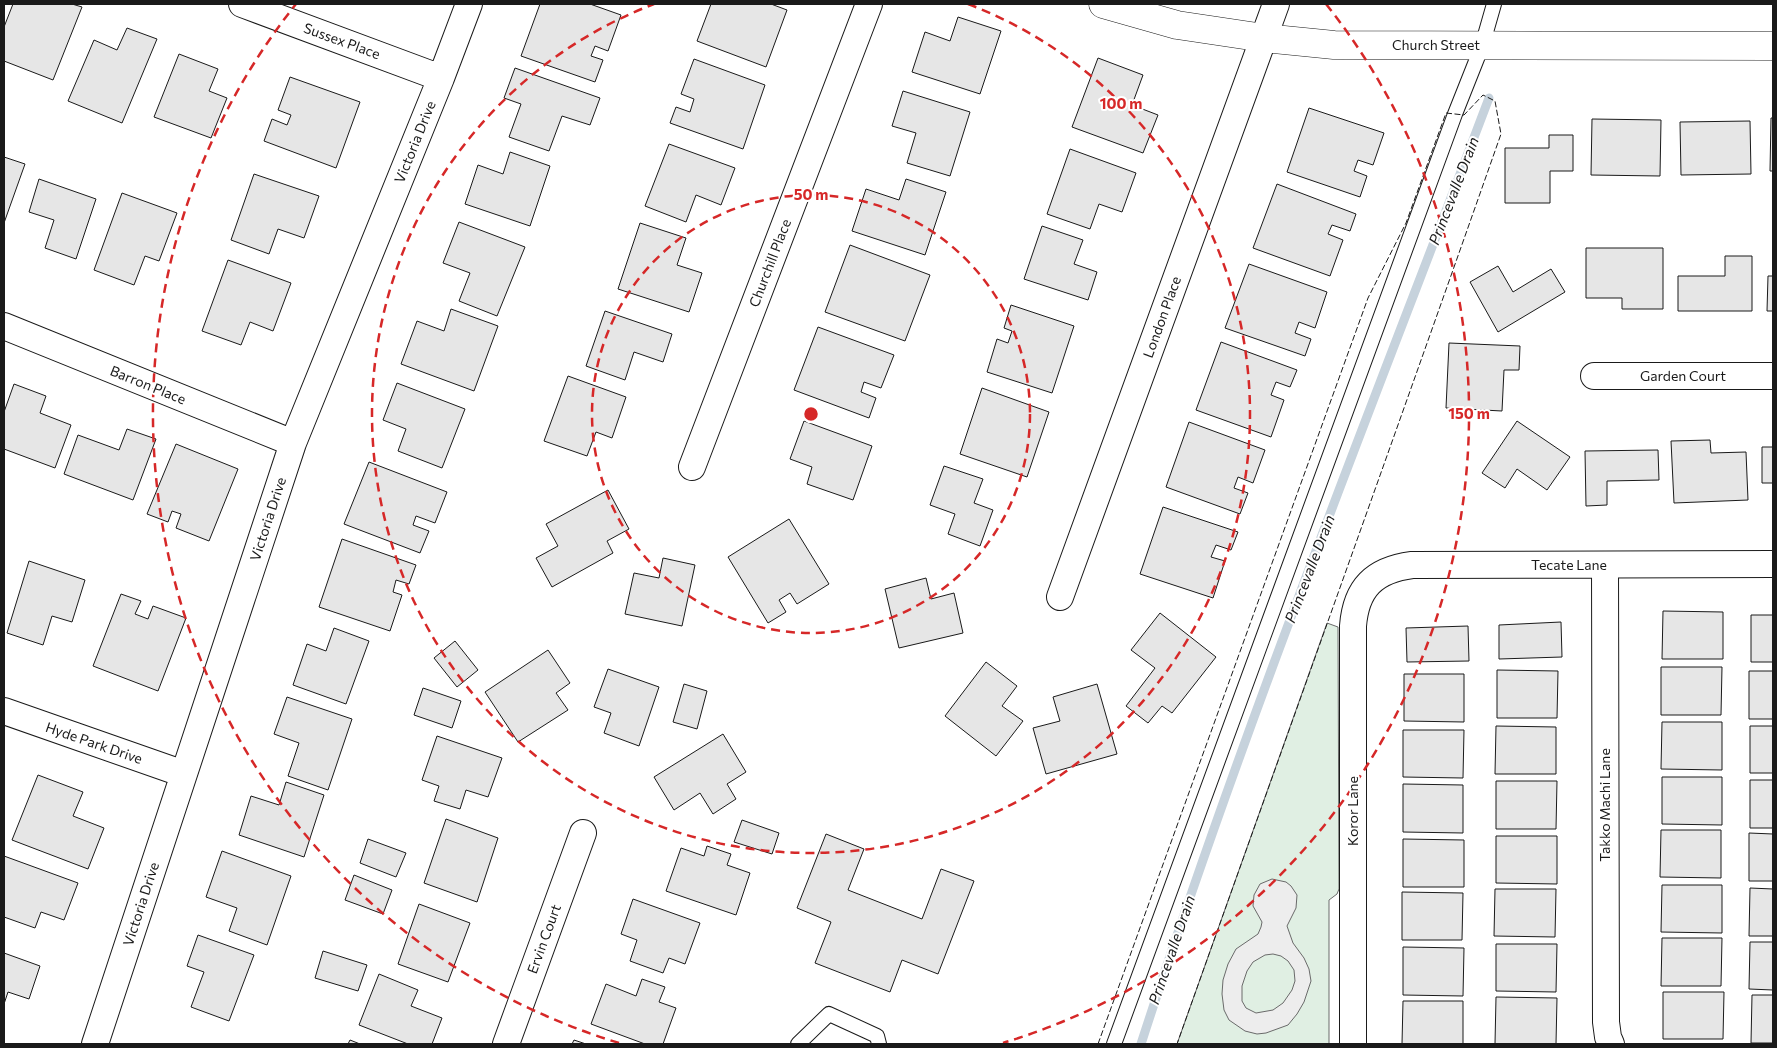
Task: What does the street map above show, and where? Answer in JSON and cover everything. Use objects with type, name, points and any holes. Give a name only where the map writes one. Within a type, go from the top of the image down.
[{"type":"street","name":"Sussex Place","points":[[242,4],[441,78]]},
{"type":"street","name":"Victoria Drive","points":[[95,1044],[293,443],[441,78],[469,4]]},
{"type":"street","name":"Churchill Place","points":[[692,467],[870,4]]},
{"type":"street","name":"Church Street","points":[[1103,4],[1177,24],[1264,38],[1334,45],[1773,46]]},
{"type":"street","name":"London Place","points":[[1060,597],[1276,4]]},
{"type":"street","name":"Barron Place","points":[[4,326],[293,443]]},
{"type":"street","name":"Garden Court","points":[[1594,376],[1773,376]]},
{"type":"street","name":"Tecate Lane","points":[[1370,583],[1381,574],[1397,568],[1412,566],[1773,564]]},
{"type":"street","name":"Takko Machi Lane","points":[[1605,565],[1606,1022],[1611,1044]]},
{"type":"street","name":"Koror Lane","points":[[1353,1044],[1353,626],[1354,611],[1360,596],[1370,583]]},
{"type":"street","name":"Hyde Park Drive","points":[[4,711],[184,774]]},
{"type":"street","name":"Ervin Court","points":[[506,1044],[582,833]]},
{"type":"lane","points":[[1114,1044],[1451,124],[1482,46],[1494,4]]},
{"type":"lane","points":[[798,1044],[829,1014],[877,1036],[879,1044]]},
{"type":"green space","points":[[1327,623],[1338,627],[1339,889],[1337,894],[1329,900],[1329,1044],[1177,1044]]},
{"type":"shaded area","points":[[1272,879],[1286,882],[1297,895],[1296,908],[1287,926],[1293,943],[1304,958],[1309,969],[1311,981],[1304,1002],[1288,1025],[1266,1033],[1257,1034],[1245,1031],[1229,1020],[1224,1010],[1222,994],[1223,980],[1228,964],[1236,949],[1258,934],[1261,927],[1262,922],[1253,906],[1254,895],[1260,884]],"holes":[[[1265,955],[1281,956],[1288,961],[1294,970],[1295,981],[1292,990],[1283,1003],[1273,1010],[1256,1013],[1246,1008],[1242,1001],[1242,986],[1247,971],[1253,962]]]},
{"type":"building","points":[[13,4],[72,4],[82,7],[53,80],[4,61],[4,27]]},
{"type":"building","points":[[540,4],[590,4],[621,15],[608,51],[595,46],[591,56],[603,60],[595,82],[521,56]]},
{"type":"building","points":[[711,4],[771,4],[787,10],[766,67],[697,41]]},
{"type":"building","points":[[958,17],[1001,31],[980,94],[912,72],[925,32],[950,41]]},
{"type":"building","points":[[127,28],[157,39],[122,123],[68,101],[94,40],[117,50]]},
{"type":"building","points":[[179,54],[218,69],[209,91],[227,98],[211,138],[154,117]]},
{"type":"building","points":[[1098,58],[1143,75],[1132,105],[1158,115],[1143,153],[1072,127]]},
{"type":"building","points":[[694,59],[765,85],[743,149],[670,123],[676,107],[690,112],[694,99],[681,94]]},
{"type":"building","points":[[515,68],[600,98],[590,125],[562,116],[549,151],[509,137],[521,104],[504,98]]},
{"type":"building","points":[[290,77],[360,102],[336,168],[264,141],[272,119],[287,125],[291,115],[278,110]]},
{"type":"building","points":[[903,91],[970,112],[950,176],[907,163],[916,133],[892,126]]},
{"type":"building","points":[[1309,108],[1384,133],[1373,165],[1358,160],[1354,171],[1367,176],[1360,197],[1287,172]]},
{"type":"building","points":[[1771,118],[1773,118],[1773,171],[1770,171]]},
{"type":"building","points":[[1592,119],[1661,120],[1660,176],[1591,175]]},
{"type":"building","points":[[1750,121],[1751,174],[1681,175],[1680,122]]},
{"type":"building","points":[[1549,135],[1573,135],[1573,171],[1550,171],[1550,203],[1505,203],[1505,148],[1549,148]]},
{"type":"building","points":[[669,144],[735,168],[721,205],[696,195],[686,222],[645,206]]},
{"type":"building","points":[[1070,149],[1136,173],[1122,212],[1099,204],[1090,229],[1047,214]]},
{"type":"building","points":[[510,152],[550,166],[530,226],[465,204],[478,165],[503,174]]},
{"type":"building","points":[[4,157],[25,164],[4,223]]},
{"type":"building","points":[[254,174],[319,196],[304,238],[278,229],[269,254],[231,240]]},
{"type":"building","points":[[39,179],[96,199],[76,259],[45,248],[54,220],[29,212]]},
{"type":"building","points":[[906,179],[946,192],[925,255],[852,231],[866,189],[899,200]]},
{"type":"building","points":[[1277,184],[1356,214],[1350,231],[1332,225],[1328,234],[1343,240],[1330,276],[1253,248]]},
{"type":"building","points":[[122,193],[177,213],[159,261],[145,256],[134,285],[94,270]]},
{"type":"building","points":[[459,222],[525,247],[497,316],[459,301],[470,273],[443,263]]},
{"type":"building","points":[[640,223],[686,238],[677,265],[702,273],[689,312],[618,289]]},
{"type":"building","points":[[1042,226],[1083,240],[1074,264],[1097,272],[1088,300],[1024,279]]},
{"type":"building","points":[[850,245],[930,275],[905,341],[825,312]]},
{"type":"building","points":[[1586,248],[1663,248],[1663,309],[1622,309],[1622,298],[1586,298]]},
{"type":"building","points":[[1725,256],[1752,256],[1752,311],[1678,311],[1678,276],[1725,276]]},
{"type":"building","points":[[228,260],[291,283],[273,331],[250,322],[241,345],[202,331]]},
{"type":"building","points":[[1249,264],[1327,292],[1315,328],[1299,322],[1295,333],[1311,339],[1305,356],[1225,328]]},
{"type":"building","points":[[1498,266],[1513,292],[1551,269],[1565,292],[1498,332],[1470,282]]},
{"type":"building","points":[[1768,276],[1773,276],[1773,311],[1767,311]]},
{"type":"building","points":[[1011,305],[1074,326],[1052,393],[987,372],[997,339],[1008,343],[1012,331],[1004,328]]},
{"type":"building","points":[[451,309],[498,326],[474,391],[401,364],[417,321],[444,331]]},
{"type":"building","points":[[605,311],[672,334],[663,362],[634,352],[625,380],[586,366]]},
{"type":"building","points":[[818,327],[894,355],[881,388],[864,382],[861,392],[876,398],[869,418],[794,390]]},
{"type":"building","points":[[1221,342],[1297,370],[1290,387],[1276,382],[1271,395],[1284,400],[1271,437],[1196,410]]},
{"type":"building","points":[[1449,343],[1520,346],[1519,370],[1504,370],[1502,411],[1446,408]]},
{"type":"building","points":[[568,376],[626,397],[612,438],[596,432],[587,456],[544,441]]},
{"type":"building","points":[[397,383],[465,409],[442,468],[398,451],[406,429],[383,420]]},
{"type":"building","points":[[14,384],[46,396],[40,413],[71,425],[55,468],[4,449],[4,412]]},
{"type":"building","points":[[982,388],[1049,412],[1027,477],[960,454]]},
{"type":"building","points":[[804,421],[872,446],[853,500],[807,484],[812,467],[790,459]]},
{"type":"building","points":[[1517,421],[1570,457],[1547,490],[1517,469],[1505,488],[1482,473]]},
{"type":"building","points":[[1189,422],[1265,450],[1253,483],[1238,477],[1234,488],[1248,493],[1240,514],[1166,487]]},
{"type":"building","points":[[127,429],[156,439],[133,500],[64,474],[78,435],[119,450]]},
{"type":"building","points":[[1710,440],[1711,453],[1746,452],[1748,500],[1674,503],[1671,441]]},
{"type":"building","points":[[176,444],[238,469],[209,541],[176,528],[181,514],[172,511],[168,522],[147,514]]},
{"type":"building","points":[[1762,447],[1773,447],[1773,483],[1762,483]]},
{"type":"building","points":[[1658,450],[1659,480],[1607,481],[1607,505],[1586,506],[1585,451]]},
{"type":"building","points":[[369,462],[447,492],[435,523],[416,516],[413,525],[429,531],[420,553],[344,524]]},
{"type":"building","points":[[944,466],[983,479],[974,503],[993,510],[980,546],[948,534],[955,514],[930,505]]},
{"type":"building","points":[[608,490],[629,529],[607,541],[613,553],[552,587],[536,558],[558,546],[546,524]]},
{"type":"building","points":[[1163,507],[1238,532],[1231,550],[1216,545],[1211,557],[1225,561],[1213,598],[1140,574]]},
{"type":"building","points":[[789,519],[829,584],[797,604],[790,593],[779,600],[786,612],[768,623],[728,557]]},
{"type":"building","points":[[342,539],[416,565],[409,584],[396,580],[393,592],[402,595],[390,631],[319,607]]},
{"type":"building","points":[[663,558],[695,565],[682,626],[625,614],[634,573],[659,578]]},
{"type":"building","points":[[29,561],[85,580],[72,622],[52,616],[43,645],[7,633]]},
{"type":"building","points":[[926,578],[931,599],[954,593],[963,633],[899,648],[885,589]]},
{"type":"building","points":[[121,594],[141,601],[135,614],[148,619],[153,606],[186,618],[158,691],[93,666]]},
{"type":"building","points":[[1663,611],[1723,612],[1723,659],[1662,659]]},
{"type":"building","points":[[1160,613],[1216,657],[1172,713],[1162,706],[1148,723],[1126,706],[1155,668],[1131,650]]},
{"type":"building","points":[[1751,615],[1773,615],[1773,662],[1751,662]]},
{"type":"building","points":[[1561,622],[1562,657],[1499,659],[1499,625]]},
{"type":"building","points":[[1468,626],[1469,661],[1407,662],[1406,628]]},
{"type":"building","points":[[334,628],[369,641],[346,704],[293,685],[307,644],[326,651]]},
{"type":"building","points":[[455,641],[478,670],[457,687],[434,658]]},
{"type":"building","points":[[548,650],[570,683],[556,693],[568,710],[518,742],[485,692]]},
{"type":"building","points":[[986,662],[1017,686],[1002,706],[1023,721],[996,756],[945,716]]},
{"type":"building","points":[[1661,667],[1722,667],[1721,715],[1661,715]]},
{"type":"building","points":[[608,669],[659,687],[639,746],[604,733],[611,713],[594,707]]},
{"type":"building","points":[[1497,670],[1558,671],[1557,718],[1497,718]]},
{"type":"building","points":[[1749,671],[1773,671],[1773,719],[1749,719]]},
{"type":"building","points":[[1404,674],[1464,674],[1464,722],[1404,721]]},
{"type":"building","points":[[684,684],[707,691],[697,729],[673,722]]},
{"type":"building","points":[[1097,684],[1117,754],[1046,774],[1033,728],[1060,721],[1053,697]]},
{"type":"building","points":[[423,688],[461,701],[452,728],[414,715]]},
{"type":"building","points":[[287,697],[352,719],[328,790],[288,776],[299,743],[274,734]]},
{"type":"building","points":[[1662,722],[1722,722],[1722,770],[1661,769]]},
{"type":"building","points":[[1496,726],[1556,727],[1556,774],[1495,774]]},
{"type":"building","points":[[1750,726],[1773,726],[1773,773],[1750,773]]},
{"type":"building","points":[[1403,730],[1464,730],[1463,778],[1403,777]]},
{"type":"building","points":[[723,734],[746,772],[727,784],[736,799],[713,814],[700,793],[674,810],[654,777]]},
{"type":"building","points":[[437,736],[502,758],[488,797],[466,790],[460,809],[434,801],[439,786],[422,780]]},
{"type":"building","points":[[38,775],[83,792],[73,816],[104,828],[88,869],[12,840]]},
{"type":"building","points":[[1662,777],[1722,777],[1722,825],[1662,824]]},
{"type":"building","points":[[1750,780],[1773,780],[1773,828],[1750,828]]},
{"type":"building","points":[[1496,781],[1557,781],[1556,829],[1496,829]]},
{"type":"building","points":[[286,782],[324,795],[304,857],[239,835],[251,796],[279,805]]},
{"type":"building","points":[[1403,784],[1463,785],[1463,833],[1403,832]]},
{"type":"building","points":[[446,819],[498,838],[477,902],[424,883]]},
{"type":"building","points":[[742,820],[779,833],[772,854],[734,842]]},
{"type":"building","points":[[1661,830],[1721,830],[1721,878],[1660,877]]},
{"type":"building","points":[[1749,833],[1773,834],[1773,881],[1749,881]]},
{"type":"building","points":[[826,834],[864,849],[848,890],[922,919],[941,869],[974,881],[938,974],[902,960],[890,992],[815,963],[831,922],[797,908]]},
{"type":"building","points":[[1496,836],[1557,836],[1557,884],[1496,883]]},
{"type":"building","points":[[368,839],[406,853],[396,877],[360,863]]},
{"type":"building","points":[[1403,839],[1464,840],[1464,887],[1403,887]]},
{"type":"building","points":[[707,846],[731,854],[727,865],[750,873],[736,915],[666,891],[681,848],[704,856]]},
{"type":"building","points":[[222,851],[291,876],[267,945],[229,931],[237,908],[206,897]]},
{"type":"building","points":[[4,856],[78,883],[64,920],[41,912],[35,928],[4,917]]},
{"type":"building","points":[[354,875],[392,890],[383,914],[345,900]]},
{"type":"building","points":[[1662,885],[1722,885],[1722,933],[1661,932]]},
{"type":"building","points":[[1750,888],[1773,889],[1773,936],[1749,936]]},
{"type":"building","points":[[1495,889],[1556,889],[1555,937],[1494,936]]},
{"type":"building","points":[[1402,892],[1463,893],[1462,940],[1402,940]]},
{"type":"building","points":[[633,899],[700,923],[685,964],[669,958],[663,973],[630,961],[637,940],[621,934]]},
{"type":"building","points":[[419,904],[470,923],[448,982],[398,964]]},
{"type":"building","points":[[198,935],[254,955],[229,1021],[191,1007],[204,972],[187,966]]},
{"type":"building","points":[[1662,938],[1722,938],[1721,986],[1661,986]]},
{"type":"building","points":[[1750,942],[1773,942],[1773,990],[1749,989]]},
{"type":"building","points":[[1496,944],[1557,944],[1556,992],[1496,991]]},
{"type":"building","points":[[1403,947],[1464,948],[1463,996],[1403,995]]},
{"type":"building","points":[[323,951],[367,965],[358,991],[315,978]]},
{"type":"building","points":[[4,953],[40,966],[29,999],[8,992],[4,1004]]},
{"type":"building","points":[[379,974],[418,990],[411,1006],[442,1018],[432,1044],[408,1044],[359,1025]]},
{"type":"building","points":[[642,979],[665,987],[659,1002],[676,1008],[663,1044],[645,1044],[591,1024],[606,984],[636,996]]},
{"type":"building","points":[[1663,992],[1724,992],[1723,1039],[1663,1039]]},
{"type":"building","points":[[1752,995],[1773,995],[1773,1043],[1751,1043]]},
{"type":"building","points":[[1496,997],[1557,998],[1556,1044],[1495,1044]]},
{"type":"building","points":[[1403,1001],[1463,1001],[1463,1044],[1402,1044]]},
{"type":"building","points":[[350,1040],[360,1044],[348,1044]]},
{"type":"building","points":[[574,1040],[586,1044],[572,1044]]},
{"type":"waterway","name":"Princevalle Drain","points":[[1141,1044],[1222,806],[1265,687],[1489,98]]},
{"type":"fence","points":[[1098,1044],[1368,298],[1406,223],[1446,113],[1464,115],[1483,95],[1495,101],[1501,134],[1177,1044]]}]
